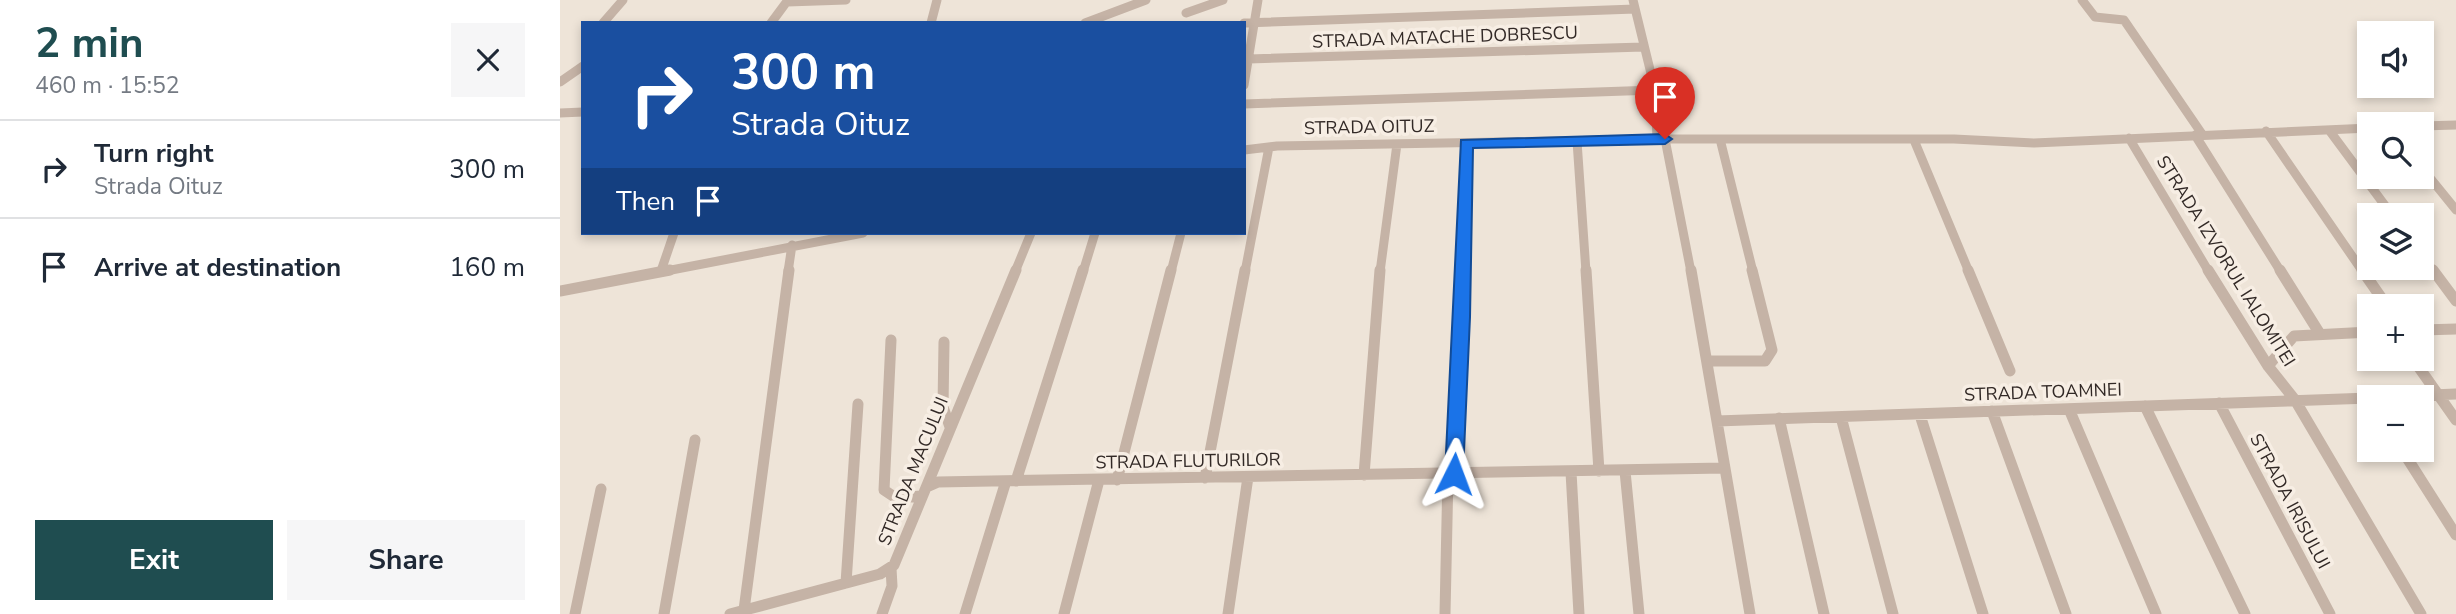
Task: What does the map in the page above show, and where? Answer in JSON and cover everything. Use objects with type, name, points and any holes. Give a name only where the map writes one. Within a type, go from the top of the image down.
[{"type":"street","points":[[605,21],[623,0]]},
{"type":"street","points":[[772,21],[787,1],[846,0]]},
{"type":"street","points":[[932,21],[936,3],[950,0]]},
{"type":"street","points":[[1090,21],[1146,0]]},
{"type":"street","points":[[1186,13],[1223,0]]},
{"type":"street","points":[[1246,75],[1249,59],[1249,22],[1258,0]]},
{"type":"street","points":[[2082,0],[2095,17],[2124,20],[2199,135],[2320,334]]},
{"type":"street","points":[[1249,22],[1634,4],[1655,90],[1661,139],[1709,360],[1724,468],[1750,614]]},
{"type":"street","name":"STRADA MATACHE DOBRESCU","points":[[1249,59],[1643,47]]},
{"type":"street","points":[[560,82],[581,66]]},
{"type":"street","points":[[1246,104],[1655,90]]},
{"type":"street","points":[[560,113],[581,112]]},
{"type":"street","points":[[2434,126],[2456,125]]},
{"type":"street","name":"STRADA OITUZ","points":[[1246,150],[1269,147],[1661,139],[2034,143],[2357,129]]},
{"type":"street","points":[[2329,130],[2383,203]]},
{"type":"street","points":[[2266,131],[2379,294]]},
{"type":"street","name":"STRADA IZVORUL IALOMITEI","points":[[2129,138],[2268,366],[2295,400],[2421,614]]},
{"type":"street","points":[[1709,360],[1765,360],[1772,351],[1720,139]]},
{"type":"street","points":[[1913,140],[2010,371]]},
{"type":"street","points":[[1577,141],[1599,471]]},
{"type":"street","points":[[1364,475],[1376,300],[1397,144]]},
{"type":"street","points":[[1445,614],[1462,317],[1466,144]]},
{"type":"street","points":[[1205,478],[1269,147]]},
{"type":"street","points":[[2434,183],[2456,210]]},
{"type":"street","points":[[661,271],[673,235]]},
{"type":"street","points":[[560,291],[851,235]]},
{"type":"street","name":"STRADA MACULUI","points":[[730,614],[880,575],[891,568],[1030,235]]},
{"type":"street","points":[[965,614],[1094,235]]},
{"type":"street","points":[[1117,480],[1180,235]]},
{"type":"street","points":[[744,610],[792,245]]},
{"type":"street","points":[[2434,272],[2456,301]]},
{"type":"street","points":[[2434,330],[2456,329]]},
{"type":"street","points":[[2268,366],[2294,336],[2357,333]]},
{"type":"street","name":"STRADA FLUTURILOR","points":[[891,340],[884,490],[895,498],[925,491],[938,482],[1724,468]]},
{"type":"street","points":[[944,342],[943,407],[950,427]]},
{"type":"street","points":[[2434,396],[2456,394]]},
{"type":"street","points":[[2434,396],[2456,420]]},
{"type":"street","name":"STRADA TOAMNEI","points":[[1717,421],[2357,398]]},
{"type":"street","name":"STRADA IRISULUI","points":[[2219,403],[2330,614]]},
{"type":"street","points":[[846,583],[858,404]]},
{"type":"street","points":[[2145,406],[2245,614]]},
{"type":"street","points":[[2069,409],[2156,614]]},
{"type":"street","points":[[1992,411],[2066,614]]},
{"type":"street","points":[[1920,415],[1983,614]]},
{"type":"street","points":[[1841,417],[1893,614]]},
{"type":"street","points":[[1779,418],[1824,614]]},
{"type":"street","points":[[664,614],[695,440]]},
{"type":"street","points":[[2410,462],[2456,535]]},
{"type":"street","points":[[1625,471],[1639,614]]},
{"type":"street","points":[[1571,472],[1579,614]]},
{"type":"street","points":[[1228,614],[1248,477]]},
{"type":"street","points":[[1064,614],[1098,480]]},
{"type":"street","points":[[575,614],[601,489]]},
{"type":"street","points":[[882,614],[892,586],[891,568]]},
{"type":"route","points":[[1454,474],[1462,317],[1466,144],[1665,139]]}]
